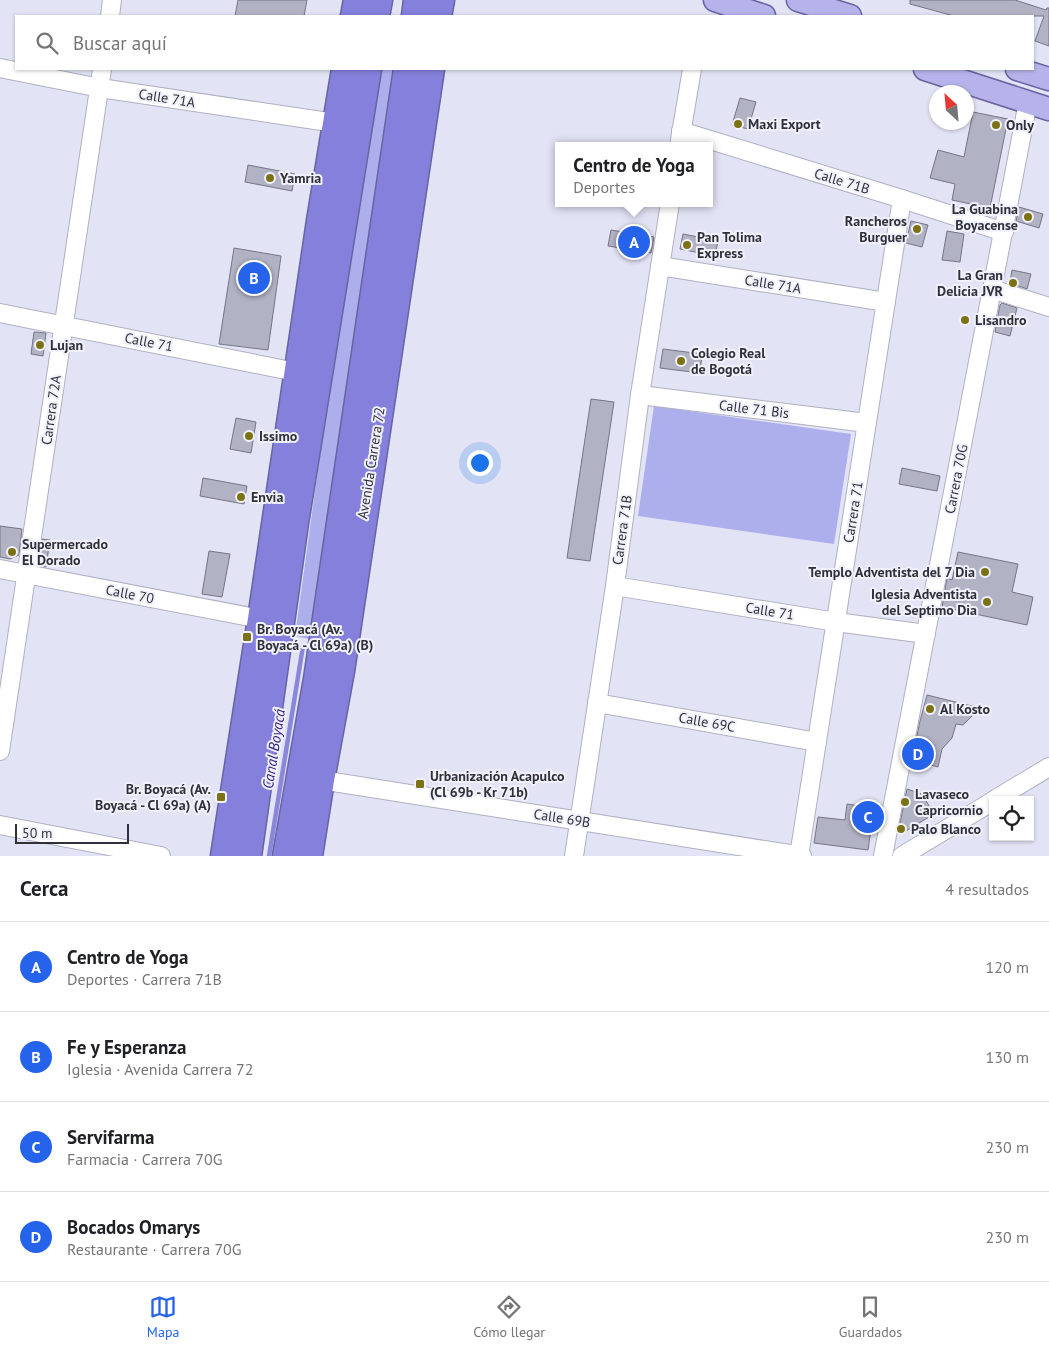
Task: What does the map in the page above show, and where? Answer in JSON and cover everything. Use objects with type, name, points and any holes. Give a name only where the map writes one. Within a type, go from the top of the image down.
[{"type":"highway","points":[[354,15],[357,0]]},
{"type":"highway","points":[[376,15],[379,0]]},
{"type":"highway","points":[[415,15],[417,0]]},
{"type":"highway","points":[[438,15],[441,0]]},
{"type":"highway","points":[[224,856],[335,123],[345,70]]},
{"type":"highway","points":[[248,856],[295,522],[368,70]]},
{"type":"highway","name":"Avenida Carrera 72","points":[[309,856],[341,671],[430,70]]},
{"type":"highway","points":[[406,73],[420,138]]},
{"type":"highway","name":"Avenida Carrera 72","points":[[286,856],[339,531],[406,73]]},
{"type":"highway","points":[[320,221],[349,186]]},
{"type":"highway","points":[[313,269],[327,324]]},
{"type":"highway","points":[[358,391],[391,330]]},
{"type":"highway","points":[[244,726],[258,788]]},
{"type":"highway","points":[[307,735],[321,780]]},
{"type":"main road","points":[[715,0],[761,15]]},
{"type":"main road","points":[[798,0],[847,15]]},
{"type":"main road","points":[[928,70],[1039,106]]},
{"type":"main road","points":[[1020,70],[1049,79]]},
{"type":"street","points":[[110,15],[112,0]]},
{"type":"street","name":"Calle 71A","points":[[0,68],[100,88],[335,123]]},
{"type":"street","name":"Carrera 72A","points":[[0,751],[102,70]]},
{"type":"street","points":[[680,139],[692,70]]},
{"type":"street","name":"Carrera 70G","points":[[883,856],[992,289],[1004,232],[1039,106]]},
{"type":"street","name":"Calle 71B","points":[[713,148],[902,199],[1004,232]]},
{"type":"street","name":"Carrera 71","points":[[801,856],[817,742],[902,199]]},
{"type":"street","name":"Carrera 71B","points":[[574,856],[615,586],[640,395],[669,207]]},
{"type":"street","name":"Calle 71A","points":[[660,266],[886,302]]},
{"type":"street","points":[[992,289],[1049,307]]},
{"type":"street","name":"Calle 71","points":[[0,313],[298,371]]},
{"type":"street","name":"Calle 71 Bis","points":[[640,395],[867,423]]},
{"type":"street","name":"Calle 70","points":[[0,569],[261,619]]},
{"type":"street","name":"Calle 71","points":[[615,586],[836,622],[926,634]]},
{"type":"street","name":"Calle 69C","points":[[597,703],[817,742]]},
{"type":"street","points":[[1000,796],[1049,766]]},
{"type":"street","name":"Calle 69B","points":[[321,780],[801,856]]},
{"type":"street","points":[[902,856],[989,803]]},
{"type":"street","points":[[0,825],[161,856]]},
{"type":"shaded area","points":[[376,70],[397,70],[314,640],[295,636],[344,282]]},
{"type":"shaded area","points":[[654,406],[851,434],[834,544],[638,516]]},
{"type":"building","points":[[238,0],[307,0],[304,15],[235,15]]},
{"type":"building","points":[[910,0],[1015,0],[1046,10],[1049,8],[1049,46],[1035,41],[1044,16],[950,15],[910,4]]},
{"type":"building","points":[[740,98],[756,102],[748,129],[732,125]]},
{"type":"building","points":[[974,112],[1008,119],[990,208],[952,200],[955,184],[930,178],[938,150],[964,157],[969,130],[974,130]]},
{"type":"building","name":"Yamria","points":[[248,165],[295,174],[292,191],[245,182]]},
{"type":"building","name":"La Guabina Boyacense","points":[[1019,207],[1043,214],[1039,228],[1016,221]]},
{"type":"building","points":[[911,221],[928,225],[922,247],[906,243]]},
{"type":"building","points":[[611,230],[654,237],[651,253],[608,246]]},
{"type":"building","points":[[947,231],[964,234],[960,262],[942,260]]},
{"type":"building","points":[[683,234],[718,241],[715,256],[680,249]]},
{"type":"building","points":[[234,248],[281,256],[268,350],[219,344]]},
{"type":"building","points":[[1012,270],[1031,274],[1027,289],[1010,283]]},
{"type":"building","points":[[1002,303],[1017,308],[1010,336],[995,332]]},
{"type":"building","points":[[34,332],[46,333],[43,356],[31,354]]},
{"type":"building","name":"Colegio Real de Bogotá","points":[[663,349],[702,354],[700,373],[660,368]]},
{"type":"building","points":[[591,399],[614,402],[590,561],[567,558]]},
{"type":"building","points":[[236,418],[256,422],[251,453],[230,449]]},
{"type":"building","points":[[902,468],[940,476],[937,491],[899,484]]},
{"type":"building","points":[[203,478],[247,486],[244,504],[200,496]]},
{"type":"building","points":[[0,526],[22,529],[19,555],[10,559],[0,557]]},
{"type":"building","points":[[42,539],[50,540],[46,567],[38,566]]},
{"type":"building","points":[[209,551],[230,554],[222,597],[202,594]]},
{"type":"building","points":[[958,552],[1018,564],[1012,592],[1033,597],[1027,625],[942,607],[947,578],[952,580]]},
{"type":"building","points":[[927,695],[980,708],[963,725],[956,724],[952,738],[942,749],[938,767],[912,760]]},
{"type":"building","points":[[907,789],[922,794],[934,814],[901,834],[898,833]]},
{"type":"building","points":[[847,804],[874,808],[868,850],[814,843],[818,817],[845,820]]},
{"type":"waterway","name":"Canal Boyacá","points":[[269,856],[303,646]]},
{"type":"place","name":"Maxi Export","points":[[738,124]]},
{"type":"place","name":"Only","points":[[996,125]]},
{"type":"place","name":"Yamria","points":[[270,178]]},
{"type":"place","name":"La Guabina Boyacense","points":[[1028,217]]},
{"type":"place","name":"Rancheros Burguer","points":[[917,229]]},
{"type":"place","name":"Centro de Yoga","points":[[634,242]]},
{"type":"place","name":"Pan Tolima Express","points":[[687,245]]},
{"type":"place","name":"Fe y Esperanza","points":[[254,278]]},
{"type":"place","name":"La Gran Delicia JVR","points":[[1013,283]]},
{"type":"place","name":"Lisandro","points":[[965,320]]},
{"type":"place","name":"Lujan","points":[[40,345]]},
{"type":"place","name":"Colegio Real de Bogotá","points":[[681,361]]},
{"type":"place","name":"Issimo","points":[[249,436]]},
{"type":"place","name":"Envia","points":[[241,497]]},
{"type":"place","name":"Supermercado El Dorado","points":[[12,552]]},
{"type":"place","name":"Templo Adventista del 7 Dia","points":[[985,572]]},
{"type":"place","name":"Iglesia Adventista del Septimo Dia","points":[[987,602]]},
{"type":"place","name":"Br. Boyacá (Av. Boyacá - Cl 69a) (B)","points":[[247,637]]},
{"type":"place","name":"Al Kosto","points":[[930,709]]},
{"type":"place","name":"Bocados Omarys","points":[[918,754]]},
{"type":"place","name":"Urbanización Acapulco (Cl 69b - Kr 71b)","points":[[420,784]]},
{"type":"place","name":"Br. Boyacá (Av. Boyacá - Cl 69a) (A)","points":[[221,797]]},
{"type":"place","name":"Lavaseco Capricornio","points":[[905,802]]},
{"type":"place","name":"Servifarma","points":[[868,817]]},
{"type":"place","name":"Palo Blanco","points":[[901,829]]}]
